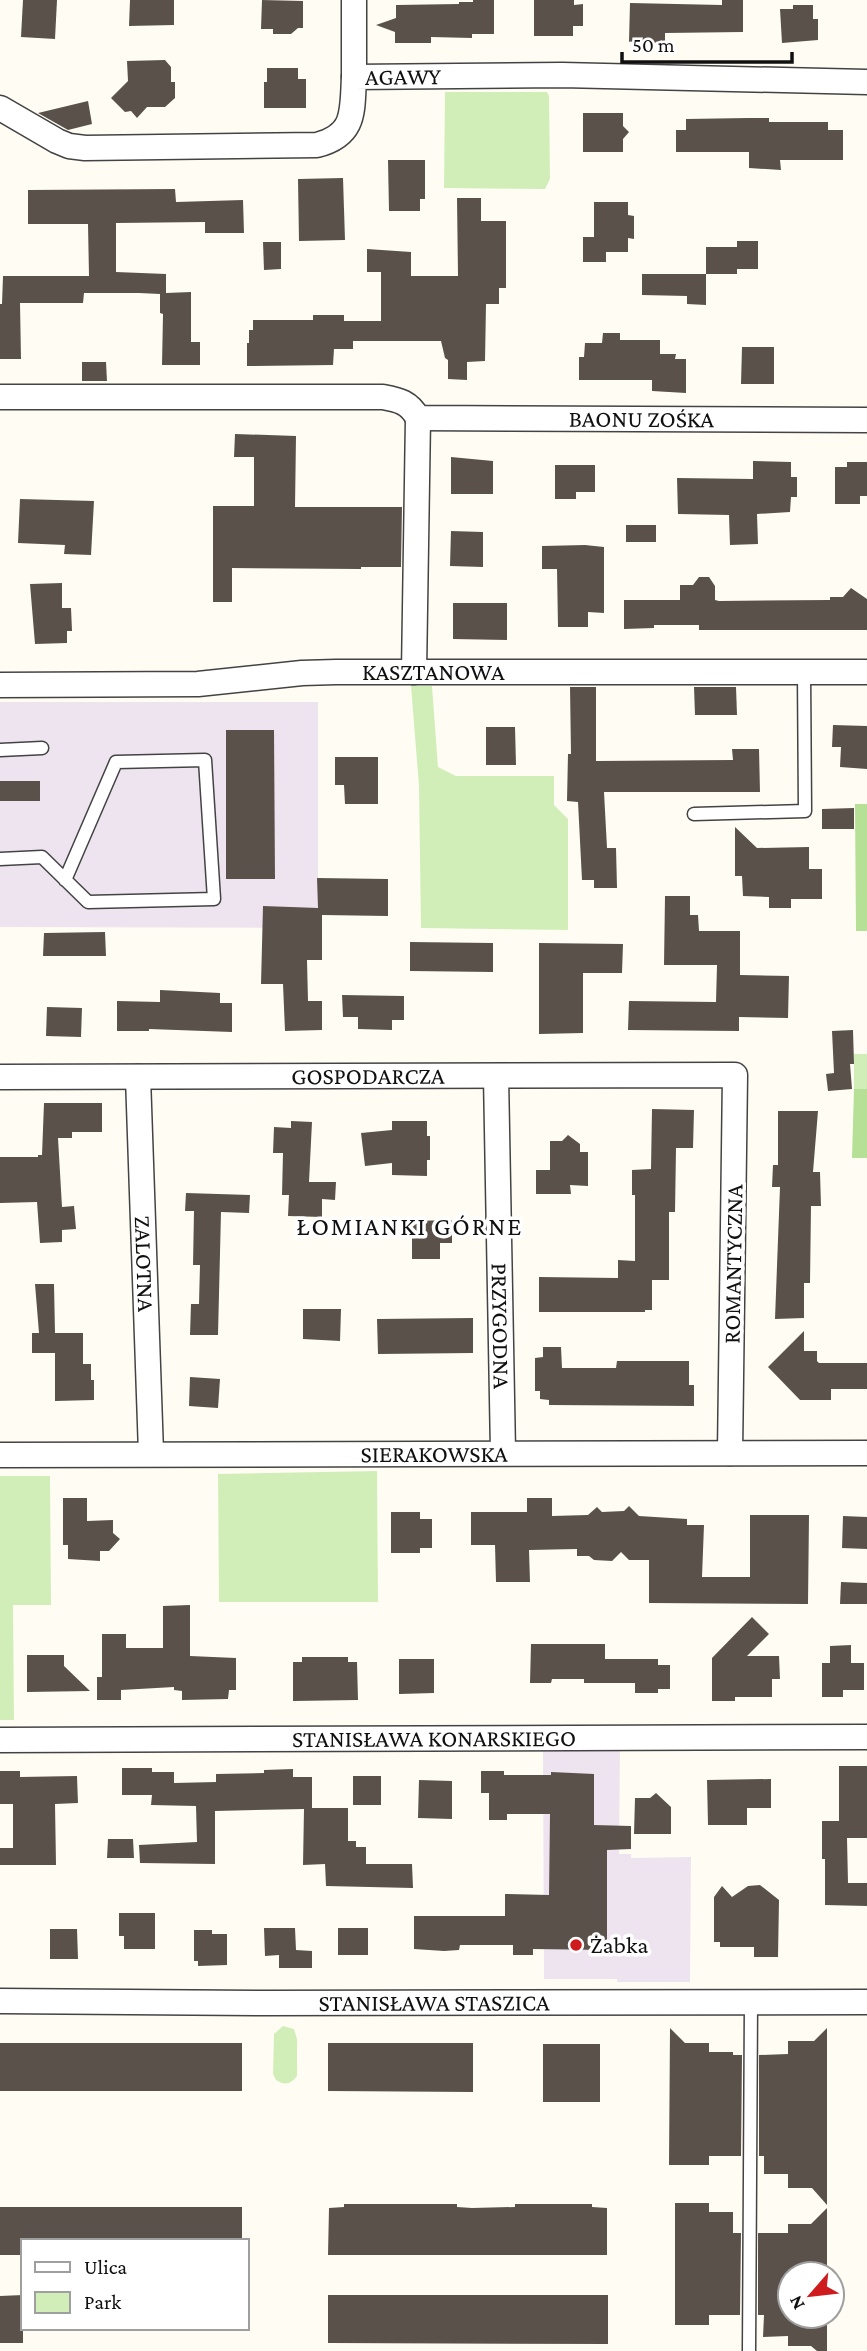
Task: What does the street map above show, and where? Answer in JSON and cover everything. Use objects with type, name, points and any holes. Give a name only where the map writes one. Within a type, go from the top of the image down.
[{"type":"street","points":[[354,0],[354,77]]},
{"type":"street","name":"AGAWY","points":[[0,108],[69,146],[85,148],[317,145],[332,141],[349,123],[354,77],[562,75],[867,82]]},
{"type":"street","points":[[0,397],[383,397],[400,400],[411,407],[418,418],[414,672]]},
{"type":"street","name":"BAONU ZOŚKA","points":[[418,418],[867,420]]},
{"type":"street","name":"KASZTANOWA","points":[[0,685],[198,684],[302,673],[867,672]]},
{"type":"street","name":"GOSPODARCZA","points":[[0,1077],[735,1075]]},
{"type":"street","name":"ROMANTYCZNA","points":[[730,1453],[735,1075]]},
{"type":"street","name":"PRZYGODNA","points":[[496,1076],[503,1452]]},
{"type":"street","name":"ZALOTNA","points":[[138,1077],[151,1453]]},
{"type":"street","name":"SIERAKOWSKA","points":[[0,1455],[867,1452]]},
{"type":"street","name":"STANISŁAWA KONARSKIEGO","points":[[0,1740],[867,1737]]},
{"type":"street","name":"STANISŁAWA STASZICA","points":[[0,2001],[867,2002]]},
{"type":"lane","points":[[694,814],[805,811],[804,672]]},
{"type":"lane","points":[[0,750],[43,748]]},
{"type":"lane","points":[[0,859],[41,857],[65,880],[88,902],[214,899],[205,760],[116,762],[65,880]]},
{"type":"lane","points":[[749,2351],[751,2002]]},
{"type":"shaded area","points":[[0,702],[318,702],[318,928],[0,927]]},
{"type":"shaded area","points":[[543,1747],[620,1747],[619,1854],[631,1854],[631,1858],[691,1857],[690,1982],[544,1979]]},
{"type":"green space","points":[[445,92],[547,92],[550,179],[545,189],[444,188]]},
{"type":"green space","points":[[411,686],[432,686],[438,767],[456,776],[554,776],[554,805],[568,819],[568,930],[421,928],[419,786]]},
{"type":"green space","points":[[855,804],[867,804],[867,931],[856,931]]},
{"type":"green space","points":[[854,1054],[867,1054],[867,1089],[854,1089]]},
{"type":"green space","points":[[854,1089],[867,1089],[867,1158],[852,1158]]},
{"type":"green space","points":[[377,1471],[378,1602],[219,1602],[218,1474]]},
{"type":"green space","points":[[0,1476],[50,1476],[51,1605],[13,1605],[14,1720],[0,1720]]},
{"type":"green space","points":[[283,2026],[294,2029],[297,2039],[297,2076],[285,2083],[276,2080],[273,2074],[274,2034]]},
{"type":"building","points":[[23,0],[57,0],[55,39],[21,37]]},
{"type":"building","points":[[130,0],[174,0],[174,25],[129,26]]},
{"type":"building","points":[[262,0],[303,1],[303,28],[298,28],[291,34],[273,34],[273,29],[261,29]]},
{"type":"building","points":[[473,0],[494,0],[494,34],[472,34],[472,38],[431,37],[431,43],[395,43],[395,32],[376,25],[396,18],[396,5],[459,4]]},
{"type":"building","points":[[534,0],[574,0],[574,5],[583,4],[583,26],[573,26],[573,36],[534,36]]},
{"type":"building","points":[[722,0],[743,0],[743,32],[665,33],[665,43],[629,42],[630,3],[722,5]]},
{"type":"building","points":[[793,5],[813,5],[813,19],[818,19],[818,40],[782,43],[780,9],[793,9]]},
{"type":"building","points":[[165,60],[171,67],[171,82],[175,82],[175,98],[165,107],[147,107],[137,118],[131,111],[125,112],[111,98],[128,81],[127,61]]},
{"type":"building","points":[[267,68],[298,68],[298,79],[306,79],[306,108],[264,108]]},
{"type":"building","points":[[88,101],[92,124],[68,130],[38,113]]},
{"type":"building","points":[[583,113],[623,113],[623,126],[629,132],[623,139],[623,152],[583,152]]},
{"type":"building","points":[[769,118],[769,122],[828,122],[828,130],[843,130],[843,160],[780,160],[781,170],[749,168],[749,152],[676,152],[676,130],[686,130],[686,119]]},
{"type":"building","points":[[388,160],[425,160],[425,199],[420,199],[420,211],[389,211]]},
{"type":"building","points":[[343,178],[345,240],[299,241],[298,179]]},
{"type":"building","points":[[175,189],[176,202],[243,200],[244,233],[205,233],[205,222],[116,223],[116,272],[166,274],[166,293],[191,292],[191,342],[200,342],[200,365],[162,365],[163,314],[160,313],[160,294],[139,293],[84,293],[83,303],[20,303],[21,359],[0,359],[3,276],[89,276],[88,224],[28,224],[28,190]]},
{"type":"building","points":[[457,198],[481,198],[481,221],[506,221],[506,288],[499,288],[499,304],[486,304],[485,361],[467,362],[467,380],[448,379],[448,360],[445,358],[441,341],[353,341],[353,349],[334,349],[333,365],[247,366],[247,343],[249,330],[253,330],[253,320],[313,320],[313,315],[344,315],[344,321],[381,321],[381,272],[367,272],[367,249],[411,252],[411,276],[458,276]]},
{"type":"building","points":[[594,202],[628,202],[628,215],[634,216],[634,239],[628,238],[628,252],[606,252],[606,262],[583,262],[583,237],[594,237]]},
{"type":"building","points":[[737,241],[758,241],[758,269],[737,269],[737,274],[706,274],[706,247],[737,247]]},
{"type":"building","points":[[263,242],[281,242],[281,269],[264,270]]},
{"type":"building","points":[[642,274],[706,274],[706,305],[687,304],[687,296],[642,295]]},
{"type":"building","points":[[603,333],[620,333],[620,340],[660,340],[660,354],[676,354],[675,359],[686,359],[686,393],[652,391],[652,380],[579,380],[579,357],[584,357],[585,343],[602,343]]},
{"type":"building","points":[[742,347],[774,347],[774,384],[741,384]]},
{"type":"building","points":[[82,362],[106,362],[107,381],[82,381]]},
{"type":"building","points":[[235,434],[296,436],[295,507],[402,507],[401,567],[232,568],[232,602],[213,602],[213,506],[254,506],[254,457],[234,457]]},
{"type":"building","points":[[451,457],[493,461],[493,494],[451,494]]},
{"type":"building","points":[[753,461],[791,462],[791,477],[797,477],[797,497],[791,497],[790,512],[757,514],[758,544],[730,545],[729,515],[678,514],[677,478],[753,479]]},
{"type":"building","points":[[847,462],[867,462],[867,496],[860,496],[860,504],[835,504],[835,467],[847,467]]},
{"type":"building","points":[[555,465],[595,465],[595,492],[576,492],[576,499],[555,499]]},
{"type":"building","points":[[20,499],[94,501],[91,555],[64,554],[65,545],[18,543]]},
{"type":"building","points":[[626,525],[656,525],[656,542],[626,542]]},
{"type":"building","points":[[451,531],[483,532],[483,567],[450,566]]},
{"type":"building","points":[[542,546],[604,547],[604,613],[588,612],[588,627],[558,627],[557,569],[542,569]]},
{"type":"building","points":[[699,577],[709,577],[715,586],[715,600],[719,601],[830,600],[830,597],[843,597],[851,588],[867,599],[867,630],[699,630],[699,625],[654,625],[654,628],[624,629],[624,600],[680,600],[680,585],[693,585]]},
{"type":"building","points":[[62,583],[62,608],[71,608],[72,631],[67,631],[67,643],[35,644],[30,584]]},
{"type":"building","points":[[453,603],[507,603],[507,640],[453,639]]},
{"type":"building","points":[[570,687],[596,687],[596,761],[733,760],[732,749],[759,749],[760,792],[604,792],[607,848],[616,848],[617,888],[594,888],[594,880],[582,880],[578,802],[567,801],[568,754],[571,754]]},
{"type":"building","points":[[694,687],[736,687],[737,715],[695,715]]},
{"type":"building","points":[[833,725],[867,726],[867,769],[840,767],[841,747],[832,747]]},
{"type":"building","points":[[486,727],[515,727],[516,765],[486,765]]},
{"type":"building","points":[[226,730],[274,730],[275,879],[226,879]]},
{"type":"building","points":[[335,757],[378,757],[378,804],[345,804],[344,785],[335,785]]},
{"type":"building","points":[[0,781],[40,781],[40,801],[0,801]]},
{"type":"building","points":[[854,808],[854,829],[822,829],[822,809]]},
{"type":"building","points":[[735,827],[757,848],[809,847],[809,869],[822,869],[822,899],[791,899],[791,908],[769,908],[769,897],[743,896],[742,876],[735,876]]},
{"type":"building","points":[[317,878],[388,879],[388,916],[322,915],[322,960],[307,960],[308,1001],[322,1001],[322,1030],[285,1031],[283,984],[261,984],[263,906],[318,908]]},
{"type":"building","points":[[665,896],[690,896],[690,915],[698,915],[699,931],[740,931],[740,975],[789,976],[788,1018],[739,1017],[739,1031],[628,1030],[629,1001],[716,1002],[717,965],[664,965]]},
{"type":"building","points":[[105,932],[106,956],[43,956],[44,933]]},
{"type":"building","points":[[410,942],[493,943],[493,972],[410,971]]},
{"type":"building","points":[[539,943],[623,944],[622,973],[583,973],[583,1033],[539,1034]]},
{"type":"building","points":[[160,990],[220,993],[220,1003],[232,1003],[232,1032],[149,1029],[117,1031],[117,1001],[160,1002]]},
{"type":"building","points":[[342,995],[404,996],[404,1020],[392,1020],[392,1030],[358,1029],[358,1017],[343,1017]]},
{"type":"building","points":[[47,1007],[82,1008],[81,1037],[46,1036]]},
{"type":"building","points":[[853,1030],[854,1064],[850,1064],[852,1089],[828,1091],[826,1074],[834,1073],[832,1031]]},
{"type":"building","points":[[44,1103],[102,1103],[102,1132],[72,1132],[72,1138],[58,1138],[62,1207],[74,1206],[76,1229],[62,1230],[62,1242],[40,1243],[37,1202],[0,1203],[0,1157],[42,1155]]},
{"type":"building","points":[[652,1109],[694,1110],[693,1148],[676,1148],[675,1212],[669,1212],[669,1280],[652,1280],[652,1310],[645,1312],[539,1312],[539,1277],[618,1278],[618,1260],[635,1261],[635,1195],[632,1195],[632,1170],[651,1169]]},
{"type":"building","points":[[778,1111],[818,1111],[813,1172],[820,1172],[821,1206],[811,1206],[810,1283],[804,1283],[804,1318],[775,1319],[780,1187],[772,1187],[773,1165],[778,1165]]},
{"type":"building","points":[[291,1121],[312,1122],[309,1182],[336,1182],[335,1200],[322,1199],[322,1217],[288,1216],[289,1195],[282,1195],[283,1153],[273,1153],[274,1127],[291,1128]]},
{"type":"building","points":[[392,1121],[427,1121],[430,1160],[427,1160],[427,1176],[392,1175],[392,1163],[365,1166],[361,1133],[392,1130]]},
{"type":"building","points":[[568,1135],[580,1144],[580,1152],[588,1152],[588,1186],[570,1185],[571,1194],[536,1194],[536,1170],[550,1170],[550,1141],[562,1141]]},
{"type":"building","points":[[186,1193],[250,1195],[249,1213],[221,1212],[218,1335],[190,1335],[191,1304],[199,1304],[200,1265],[193,1265],[194,1211],[185,1211]]},
{"type":"building","points":[[452,1220],[452,1243],[440,1243],[440,1259],[412,1259],[412,1221]]},
{"type":"building","points":[[35,1284],[54,1284],[55,1333],[83,1333],[83,1364],[91,1364],[94,1400],[55,1401],[55,1353],[32,1353],[32,1333],[39,1333]]},
{"type":"building","points":[[303,1309],[341,1309],[340,1341],[303,1339]]},
{"type":"building","points":[[473,1318],[473,1353],[378,1354],[377,1319]]},
{"type":"building","points":[[804,1331],[804,1351],[817,1351],[819,1363],[867,1363],[867,1389],[831,1389],[831,1400],[800,1400],[768,1367]]},
{"type":"building","points":[[543,1347],[561,1347],[562,1368],[616,1368],[617,1361],[689,1361],[689,1385],[694,1385],[694,1406],[549,1405],[549,1400],[540,1399],[540,1391],[535,1391],[535,1358],[543,1357]]},
{"type":"building","points":[[190,1377],[220,1379],[218,1408],[189,1406]]},
{"type":"building","points":[[63,1498],[87,1498],[87,1521],[113,1520],[113,1533],[120,1539],[109,1551],[100,1551],[100,1561],[68,1559],[68,1545],[63,1545]]},
{"type":"building","points":[[527,1498],[552,1498],[552,1516],[588,1515],[597,1507],[602,1512],[624,1511],[629,1506],[639,1516],[687,1519],[687,1525],[704,1525],[702,1577],[750,1577],[750,1515],[809,1515],[808,1604],[649,1603],[649,1560],[629,1560],[621,1552],[612,1561],[577,1556],[577,1549],[529,1550],[530,1582],[496,1582],[495,1545],[471,1545],[471,1512],[527,1512]]},
{"type":"building","points":[[391,1512],[420,1512],[420,1519],[432,1519],[432,1548],[420,1548],[420,1553],[391,1553]]},
{"type":"building","points":[[843,1516],[867,1517],[867,1549],[842,1548]]},
{"type":"building","points":[[841,1582],[867,1583],[867,1604],[840,1604]]},
{"type":"building","points":[[190,1605],[190,1656],[236,1658],[236,1690],[229,1690],[228,1699],[182,1700],[182,1691],[174,1690],[174,1687],[121,1690],[121,1700],[97,1700],[97,1677],[102,1677],[102,1634],[126,1634],[126,1648],[163,1648],[163,1606]]},
{"type":"building","points":[[752,1617],[769,1634],[747,1656],[779,1656],[780,1679],[772,1679],[772,1697],[735,1697],[735,1701],[712,1701],[712,1658]]},
{"type":"building","points":[[531,1644],[605,1644],[605,1659],[658,1659],[658,1665],[670,1665],[670,1689],[658,1689],[658,1693],[635,1693],[635,1683],[584,1683],[584,1679],[552,1679],[551,1683],[530,1683]]},
{"type":"building","points":[[851,1645],[851,1663],[864,1663],[864,1690],[843,1690],[843,1697],[822,1697],[822,1663],[830,1663],[830,1646]]},
{"type":"building","points":[[27,1655],[64,1655],[64,1666],[90,1691],[27,1692]]},
{"type":"building","points":[[302,1657],[348,1657],[348,1662],[357,1662],[358,1700],[293,1701],[293,1662],[302,1662]]},
{"type":"building","points":[[399,1659],[434,1659],[434,1693],[399,1694]]},
{"type":"building","points":[[839,1766],[867,1766],[867,1838],[847,1838],[848,1883],[867,1883],[867,1906],[825,1905],[822,1821],[839,1821]]},
{"type":"building","points":[[122,1768],[152,1768],[152,1772],[174,1772],[174,1783],[216,1782],[216,1774],[264,1773],[264,1770],[293,1769],[293,1777],[312,1777],[312,1808],[348,1808],[348,1841],[356,1841],[356,1847],[366,1847],[366,1864],[412,1864],[413,1888],[326,1886],[325,1864],[303,1865],[304,1809],[215,1811],[215,1864],[140,1863],[139,1845],[197,1842],[196,1806],[151,1805],[152,1795],[122,1795]]},
{"type":"building","points":[[0,1771],[20,1771],[20,1777],[77,1776],[78,1803],[55,1804],[56,1865],[0,1865],[0,1848],[13,1848],[13,1804],[0,1804]]},
{"type":"building","points":[[481,1771],[504,1771],[504,1775],[551,1775],[551,1772],[594,1774],[594,1825],[631,1826],[631,1849],[607,1850],[607,1950],[533,1949],[533,1955],[513,1955],[513,1945],[460,1945],[459,1950],[444,1951],[414,1949],[414,1916],[505,1916],[505,1894],[549,1895],[550,1814],[507,1814],[507,1820],[489,1820],[489,1793],[481,1793]]},
{"type":"building","points":[[353,1776],[381,1776],[381,1805],[353,1805]]},
{"type":"building","points":[[771,1779],[771,1808],[747,1808],[747,1825],[708,1825],[707,1780]]},
{"type":"building","points":[[419,1780],[452,1781],[452,1819],[418,1818]]},
{"type":"building","points":[[656,1793],[671,1807],[671,1834],[634,1834],[635,1798],[650,1798]]},
{"type":"building","points":[[108,1839],[133,1839],[134,1858],[107,1858]]},
{"type":"building","points":[[760,1885],[779,1900],[778,1957],[754,1957],[754,1947],[720,1947],[720,1942],[714,1942],[714,1897],[722,1886],[732,1897],[748,1886]]},
{"type":"building","points":[[119,1913],[155,1913],[155,1949],[124,1949],[124,1936],[119,1936]]},
{"type":"building","points":[[264,1928],[295,1928],[296,1950],[312,1951],[312,1968],[279,1968],[279,1955],[265,1956]]},
{"type":"building","points":[[338,1928],[368,1928],[368,1955],[338,1955]]},
{"type":"building","points":[[50,1929],[77,1929],[78,1959],[50,1959]]},
{"type":"building","points":[[194,1930],[212,1930],[212,1934],[227,1934],[227,1965],[198,1966],[198,1961],[194,1961]]},
{"type":"building","points":[[670,2028],[685,2043],[709,2043],[709,2052],[733,2052],[733,2055],[742,2055],[741,2156],[709,2156],[709,2165],[669,2165]]},
{"type":"building","points":[[827,2028],[827,2205],[812,2188],[788,2188],[788,2174],[764,2174],[764,2156],[759,2156],[759,2055],[788,2054],[788,2041],[814,2041]]},
{"type":"building","points":[[0,2043],[242,2043],[242,2091],[0,2091]]},
{"type":"building","points":[[328,2043],[473,2043],[473,2092],[328,2091]]},
{"type":"building","points":[[543,2044],[600,2044],[600,2102],[543,2102]]},
{"type":"building","points":[[675,2203],[709,2203],[709,2212],[733,2212],[733,2233],[741,2233],[740,2315],[709,2315],[709,2325],[675,2325]]},
{"type":"building","points":[[344,2204],[457,2204],[457,2207],[472,2208],[515,2207],[515,2204],[592,2204],[592,2207],[607,2208],[607,2255],[328,2255],[329,2208],[344,2207]]},
{"type":"building","points":[[0,2207],[242,2207],[242,2239],[21,2239],[21,2255],[0,2255]]},
{"type":"building","points":[[827,2208],[827,2260],[776,2260],[776,2330],[827,2330],[827,2351],[817,2351],[811,2346],[788,2346],[788,2336],[763,2337],[764,2315],[758,2315],[758,2233],[788,2233],[788,2224],[811,2224]]},
{"type":"building","points":[[21,2295],[23,2343],[0,2343],[0,2296]]},
{"type":"building","points":[[328,2295],[608,2295],[608,2344],[328,2343]]},
{"type":"place","name":"Żabka","points":[[576,1945]]},
{"type":"district","name":"ŁOMIANKI GÓRNE","points":[[410,1226]]}]
